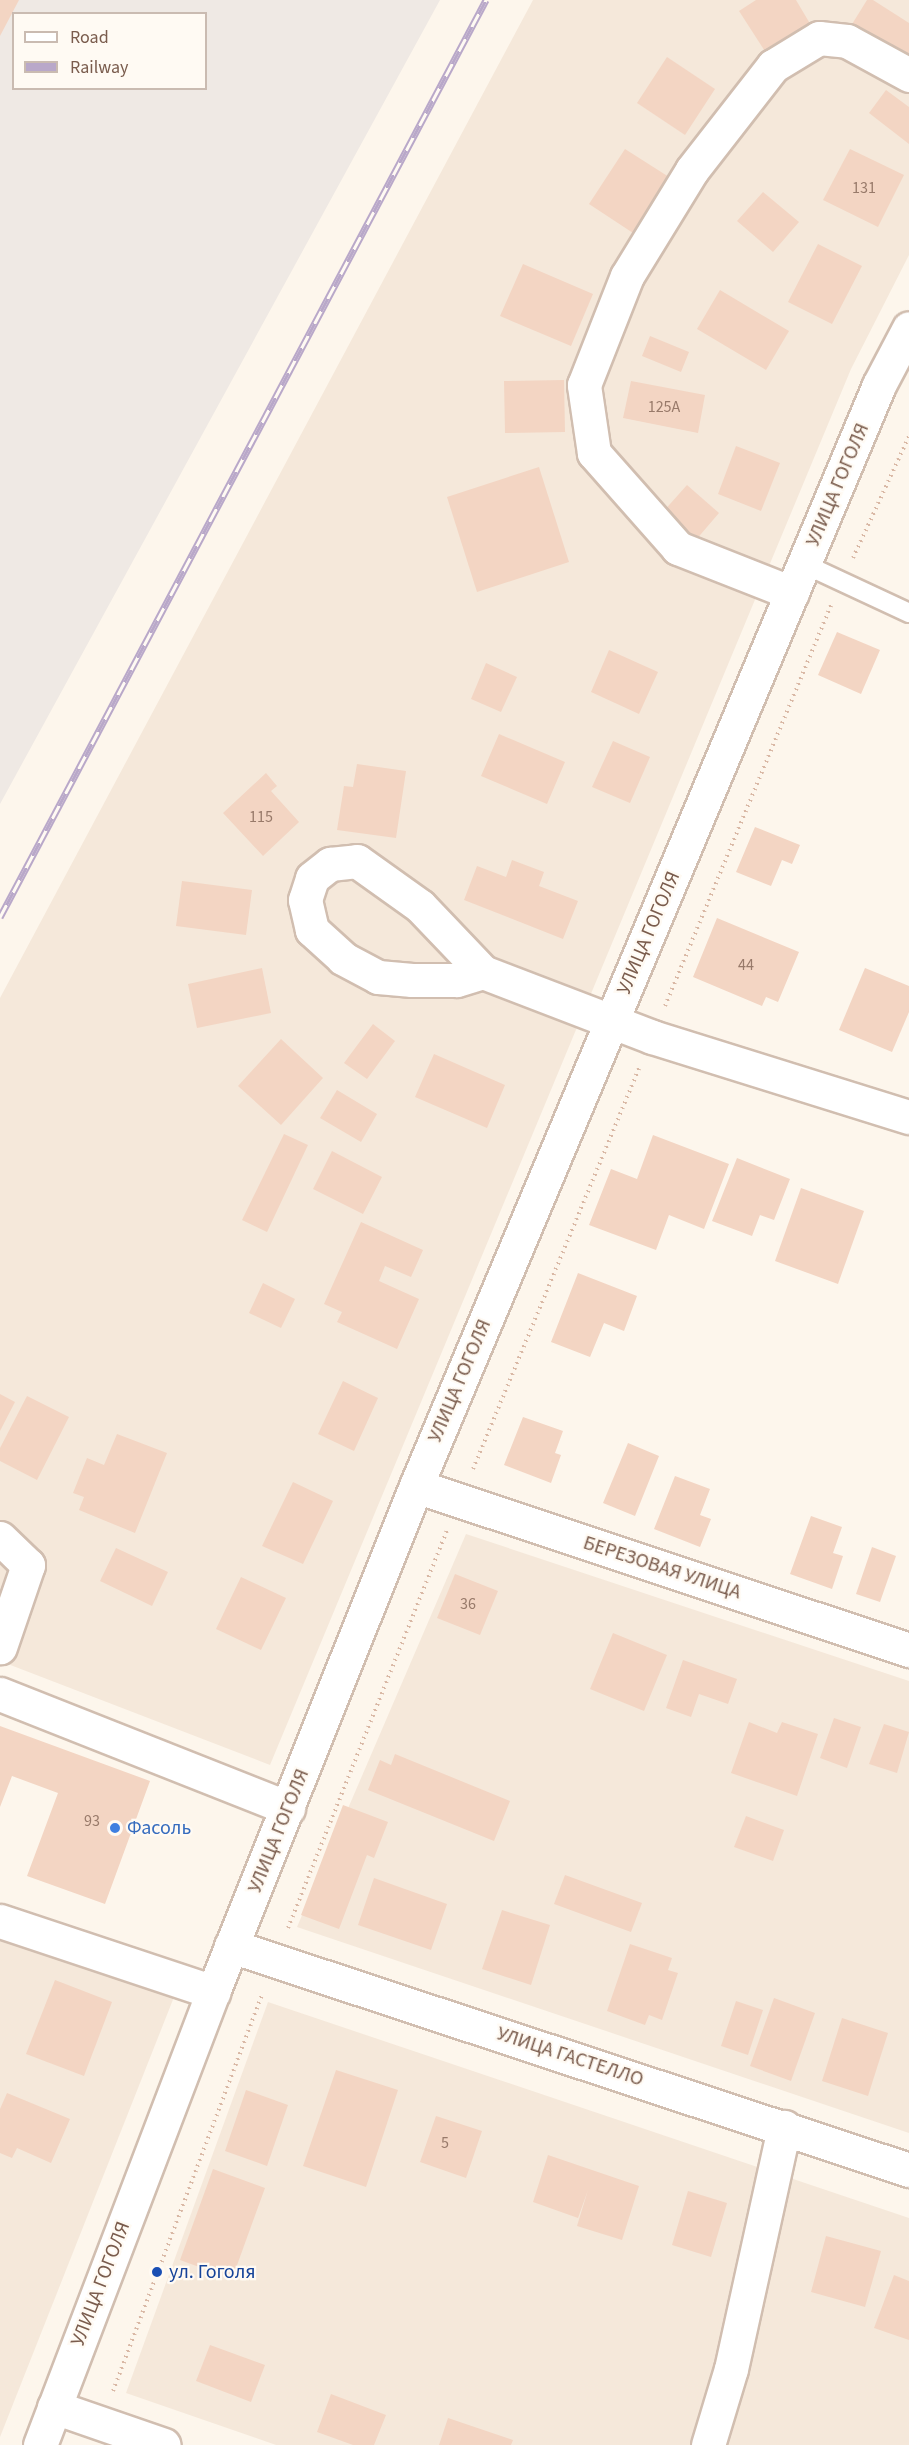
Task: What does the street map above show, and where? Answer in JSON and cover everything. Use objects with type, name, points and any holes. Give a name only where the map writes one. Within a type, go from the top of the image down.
[{"type":"street","points":[[798,579],[678,548],[594,453],[584,385],[627,276],[692,170],[773,66],[819,38],[847,41],[909,75]]},
{"type":"street","name":"УЛИЦА ГОГОЛЯ","points":[[40,2445],[231,1946],[416,1486],[879,385],[909,328]]},
{"type":"street","points":[[483,972],[456,980],[378,977],[343,958],[312,930],[304,900],[312,878],[330,864],[357,861],[420,906],[483,972],[652,1036],[909,1117]]},
{"type":"street","name":"БЕРЕЗОВАЯ УЛИЦА","points":[[416,1486],[909,1650]]},
{"type":"street","points":[[0,1538],[28,1564],[0,1647]]},
{"type":"street","points":[[0,1694],[288,1808]]},
{"type":"street","points":[[0,1922],[213,1992]]},
{"type":"street","name":"УЛИЦА ГАСТЕЛЛО","points":[[231,1946],[909,2170]]},
{"type":"street","points":[[708,2445],[731,2369],[784,2127]]},
{"type":"street","points":[[54,2407],[164,2445]]},
{"type":"lane","points":[[798,579],[841,582],[909,613]]},
{"type":"path","points":[[100,2423],[275,1960],[460,1500],[841,582],[909,436]]},
{"type":"shaded area","points":[[0,0],[440,0],[0,804]]},
{"type":"shaded area","points":[[533,0],[909,0],[909,255],[851,369],[270,1765],[0,1661],[0,998]]},
{"type":"shaded area","points":[[466,1534],[909,1681],[909,2133],[297,1927]]},
{"type":"shaded area","points":[[0,1935],[176,1992],[0,2437]]},
{"type":"shaded area","points":[[268,2002],[909,2218],[909,2445],[276,2445],[126,2393]]},
{"type":"building","points":[[0,0],[19,0],[12,12],[0,36]]},
{"type":"building","points":[[756,0],[796,0],[812,27],[768,56],[739,11]]},
{"type":"building","points":[[867,0],[873,0],[909,23],[909,68],[849,29]]},
{"type":"building","points":[[667,57],[715,89],[685,135],[637,103]]},
{"type":"building","points":[[886,90],[909,107],[909,144],[869,113]]},
{"type":"building","points":[[625,149],[669,177],[633,233],[589,204]]},
{"type":"building","points":[[850,149],[904,175],[878,227],[823,200]]},
{"type":"building","points":[[763,192],[799,222],[773,252],[737,221]]},
{"type":"building","points":[[818,244],[862,266],[832,324],[788,302]]},
{"type":"building","points":[[523,264],[593,294],[571,346],[500,316]]},
{"type":"building","points":[[720,290],[789,331],[766,370],[697,329]]},
{"type":"building","points":[[650,336],[689,352],[681,372],[642,356]]},
{"type":"building","points":[[564,380],[565,432],[505,433],[504,381]]},
{"type":"building","points":[[631,381],[705,395],[698,433],[623,418]]},
{"type":"building","points":[[736,446],[780,463],[761,511],[718,494]]},
{"type":"building","points":[[539,467],[569,562],[477,592],[447,497]]},
{"type":"building","points":[[687,485],[719,513],[695,541],[662,513]]},
{"type":"building","points":[[837,632],[880,650],[861,694],[818,675]]},
{"type":"building","points":[[609,650],[658,672],[639,714],[591,692]]},
{"type":"building","points":[[486,663],[517,677],[501,712],[471,699]]},
{"type":"building","points":[[499,734],[565,762],[547,804],[481,776]]},
{"type":"building","points":[[613,741],[650,757],[630,803],[592,787]]},
{"type":"building","points":[[357,764],[406,771],[396,838],[337,830],[344,786],[353,787]]},
{"type":"building","points":[[266,773],[277,786],[271,791],[299,822],[263,856],[223,813]]},
{"type":"building","points":[[755,827],[800,845],[792,864],[782,860],[771,886],[736,872]]},
{"type":"building","points":[[512,860],[544,872],[539,886],[578,901],[563,939],[464,900],[477,866],[506,877]]},
{"type":"building","points":[[182,881],[252,890],[246,935],[176,926]]},
{"type":"building","points":[[717,918],[799,952],[778,1002],[766,997],[762,1006],[693,977]]},
{"type":"building","points":[[262,968],[271,1013],[197,1028],[188,984]]},
{"type":"building","points":[[865,968],[909,986],[909,1012],[892,1052],[839,1030]]},
{"type":"building","points":[[373,1024],[395,1041],[367,1079],[344,1063]]},
{"type":"building","points":[[281,1039],[323,1078],[281,1125],[238,1086]]},
{"type":"building","points":[[434,1054],[505,1085],[487,1128],[415,1097]]},
{"type":"building","points":[[337,1090],[377,1114],[361,1142],[320,1118]]},
{"type":"building","points":[[284,1134],[308,1145],[267,1232],[242,1220]]},
{"type":"building","points":[[653,1135],[729,1164],[704,1229],[669,1215],[656,1250],[589,1225],[611,1169],[637,1179]]},
{"type":"building","points":[[332,1151],[382,1177],[363,1214],[313,1189]]},
{"type":"building","points":[[737,1158],[790,1179],[774,1220],[760,1215],[752,1236],[712,1221]]},
{"type":"building","points":[[801,1188],[864,1211],[838,1284],[775,1261]]},
{"type":"building","points":[[361,1222],[423,1250],[411,1277],[385,1266],[379,1281],[419,1299],[397,1349],[337,1322],[342,1312],[324,1304]]},
{"type":"building","points":[[578,1273],[637,1296],[624,1331],[604,1323],[590,1357],[551,1342]]},
{"type":"building","points":[[263,1283],[295,1299],[281,1328],[249,1313]]},
{"type":"building","points":[[343,1381],[378,1398],[354,1451],[318,1434]]},
{"type":"building","points":[[0,1394],[15,1402],[0,1431]]},
{"type":"building","points":[[27,1396],[69,1417],[37,1480],[0,1461],[0,1448]]},
{"type":"building","points":[[523,1417],[563,1431],[555,1453],[561,1455],[551,1483],[504,1465]]},
{"type":"building","points":[[117,1434],[167,1453],[135,1533],[79,1510],[84,1497],[73,1493],[87,1458],[104,1465]]},
{"type":"building","points":[[628,1443],[659,1456],[635,1516],[603,1503]]},
{"type":"building","points":[[675,1476],[710,1489],[700,1515],[711,1519],[700,1547],[654,1529]]},
{"type":"building","points":[[293,1482],[333,1501],[303,1564],[262,1546]]},
{"type":"building","points":[[811,1516],[842,1527],[833,1553],[843,1556],[832,1589],[790,1574]]},
{"type":"building","points":[[872,1547],[896,1556],[880,1602],[856,1594]]},
{"type":"building","points":[[116,1548],[168,1572],[152,1606],[100,1581]]},
{"type":"building","points":[[455,1574],[498,1591],[480,1635],[437,1618]]},
{"type":"building","points":[[241,1577],[286,1598],[261,1650],[216,1629]]},
{"type":"building","points":[[613,1633],[667,1655],[644,1711],[590,1689]]},
{"type":"building","points":[[683,1660],[737,1679],[728,1704],[699,1694],[691,1717],[666,1708]]},
{"type":"building","points":[[834,1718],[861,1727],[847,1768],[820,1758]]},
{"type":"building","points":[[749,1722],[777,1733],[782,1722],[818,1734],[797,1796],[731,1773]]},
{"type":"building","points":[[884,1724],[909,1732],[897,1773],[869,1764]]},
{"type":"building","points":[[0,1726],[150,1781],[105,1904],[27,1876],[58,1793],[12,1776],[0,1807]]},
{"type":"building","points":[[395,1754],[510,1801],[494,1841],[368,1790],[380,1760],[391,1765]]},
{"type":"building","points":[[343,1805],[388,1822],[374,1858],[367,1855],[339,1929],[301,1915]]},
{"type":"building","points":[[746,1816],[784,1830],[773,1861],[734,1847]]},
{"type":"building","points":[[565,1875],[642,1903],[631,1932],[554,1904]]},
{"type":"building","points":[[374,1878],[447,1904],[431,1950],[358,1925]]},
{"type":"building","points":[[502,1910],[550,1925],[531,1985],[482,1969]]},
{"type":"building","points":[[630,1944],[672,1958],[668,1970],[678,1973],[662,2020],[649,2015],[645,2025],[607,2011]]},
{"type":"building","points":[[55,1980],[112,2002],[84,2076],[26,2054]]},
{"type":"building","points":[[774,1998],[815,2013],[791,2081],[750,2066]]},
{"type":"building","points":[[736,2001],[763,2010],[748,2055],[721,2046]]},
{"type":"building","points":[[842,2018],[888,2033],[868,2096],[822,2081]]},
{"type":"building","points":[[336,2070],[398,2090],[366,2187],[303,2166]]},
{"type":"building","points":[[246,2090],[288,2105],[267,2166],[225,2151]]},
{"type":"building","points":[[7,2093],[70,2119],[51,2163],[17,2148],[12,2158],[0,2153],[0,2109]]},
{"type":"building","points":[[436,2116],[482,2131],[466,2178],[420,2162]]},
{"type":"building","points":[[548,2155],[639,2186],[622,2240],[577,2226],[588,2190],[578,2218],[533,2202]]},
{"type":"building","points":[[213,2169],[265,2188],[232,2279],[180,2260]]},
{"type":"building","points":[[688,2191],[727,2203],[711,2257],[672,2245]]},
{"type":"building","points":[[826,2236],[881,2251],[865,2307],[811,2292]]},
{"type":"building","points":[[894,2275],[909,2281],[909,2340],[874,2328]]},
{"type":"building","points":[[210,2345],[265,2365],[251,2402],[196,2381]]},
{"type":"building","points":[[331,2394],[386,2415],[374,2445],[353,2445],[317,2432]]},
{"type":"building","points":[[448,2418],[513,2440],[511,2445],[439,2445]]},
{"type":"railway","points":[[0,917],[486,0]]},
{"type":"place","name":"Фасоль","points":[[115,1828]]},
{"type":"place","name":"ул. Гоголя","points":[[157,2272]]}]
